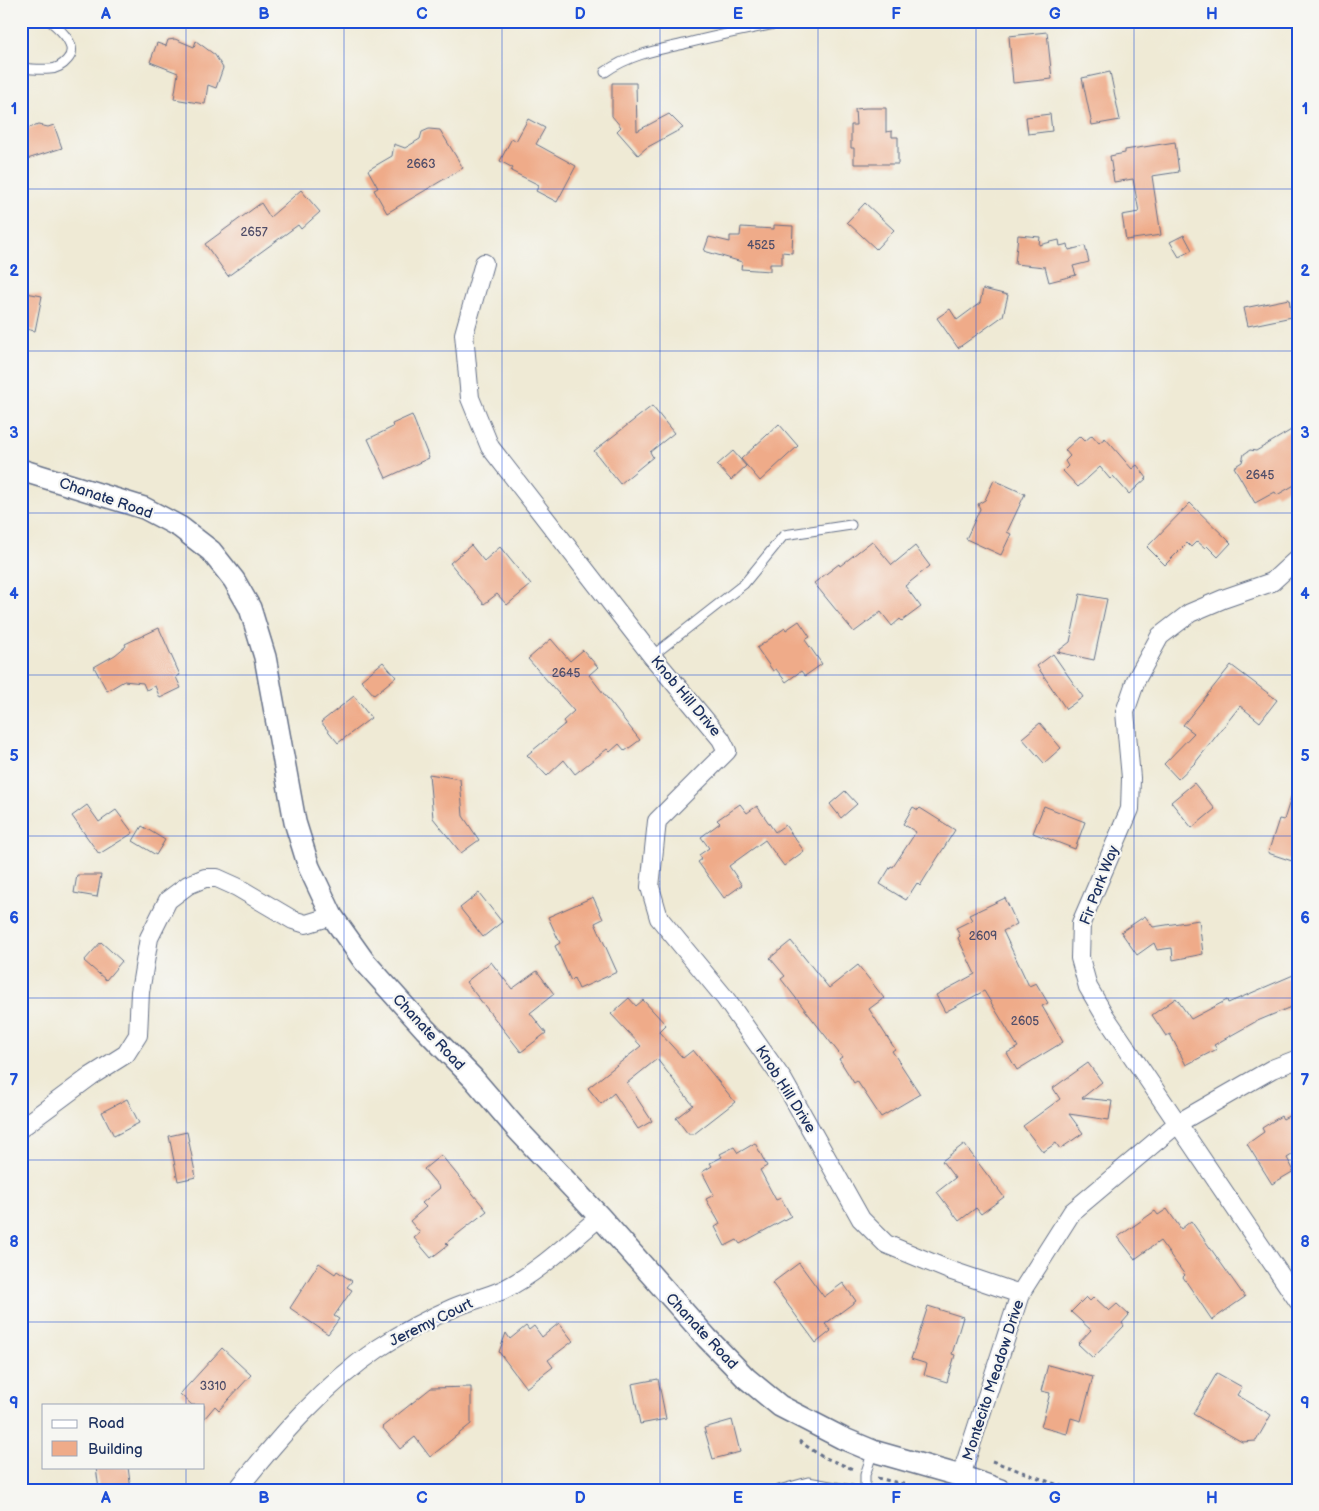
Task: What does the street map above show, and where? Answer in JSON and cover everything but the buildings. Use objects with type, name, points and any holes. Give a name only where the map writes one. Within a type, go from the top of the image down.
[{"type":"street","name":"Knob Hill Drive","points":[[484,263],[464,334],[470,398],[490,448],[652,656],[721,739],[727,750],[657,821],[650,887],[659,918],[725,998],[784,1080],[861,1218],[886,1244],[949,1270],[1020,1294]]},
{"type":"street","name":"Chanate Road","points":[[21,470],[144,508],[180,527],[211,551],[234,580],[250,608],[266,657],[295,822],[309,867],[332,916],[364,961],[600,1217],[706,1338],[746,1378],[780,1406],[873,1452],[961,1476],[1000,1490]]},
{"type":"street","name":"Fir Park Way","points":[[1298,558],[1272,582],[1190,613],[1160,636],[1136,680],[1126,712],[1131,778],[1130,809],[1081,923],[1080,958],[1088,987],[1110,1024],[1298,1300]]},
{"type":"street","points":[[21,1128],[91,1076],[126,1054],[138,1035],[140,992],[149,938],[168,900],[188,885],[205,878],[217,878],[293,920],[306,924],[332,916]]},
{"type":"street","name":"Montecito Meadow Drive","points":[[961,1476],[1020,1294],[1072,1212],[1178,1123],[1272,1070],[1298,1059]]},
{"type":"street","name":"Jeremy Court","points":[[237,1490],[281,1435],[328,1389],[378,1349],[420,1324],[453,1308],[502,1290],[532,1273],[600,1217]]},
{"type":"lane","points":[[21,68],[50,69],[64,64],[70,58],[71,46],[50,21]]},
{"type":"lane","points":[[605,72],[618,63],[638,55],[716,36],[790,21]]},
{"type":"lane","points":[[652,656],[744,584],[784,535],[851,525]]},
{"type":"lane","points":[[865,1490],[865,1474],[873,1452]]},
{"type":"lane","points":[[779,1490],[808,1482],[852,1490]]},
{"type":"path","points":[[992,1461],[1076,1490]]},
{"type":"path","points":[[865,1474],[926,1490]]},
{"type":"path","points":[[1087,1490],[1094,1488],[1098,1490]]}]
